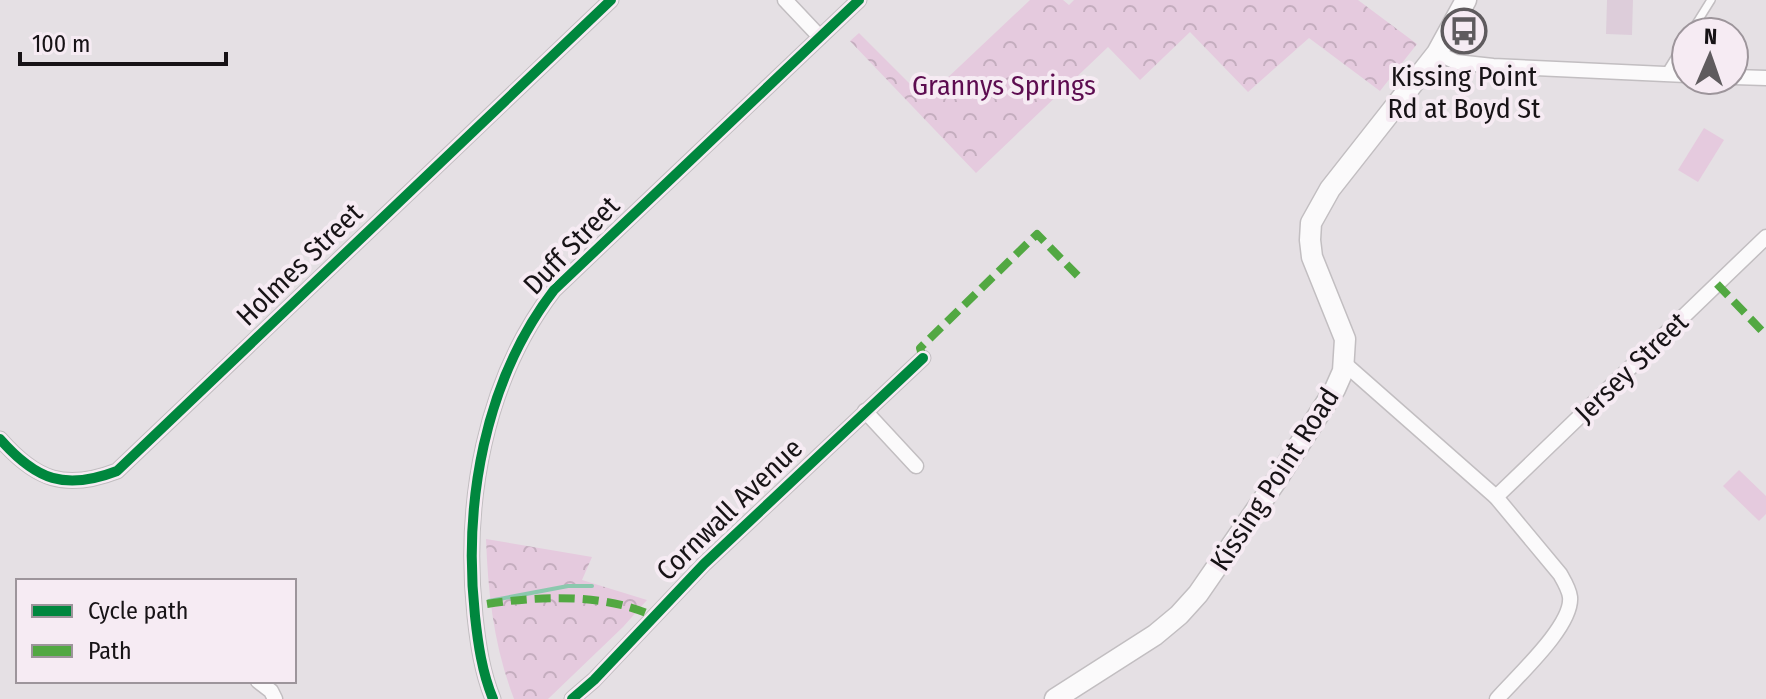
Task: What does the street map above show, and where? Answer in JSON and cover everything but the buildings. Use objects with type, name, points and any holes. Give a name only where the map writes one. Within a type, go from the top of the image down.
[{"type":"main road","name":"Kissing Point Road","points":[[1055,699],[1155,635],[1189,604],[1276,481],[1335,389],[1345,364],[1345,339],[1312,257],[1311,223],[1330,189],[1437,53],[1466,0]]},
{"type":"street","name":"Holmes Street","points":[[0,439],[33,470],[52,479],[95,479],[117,471],[611,0]]},
{"type":"street","points":[[785,0],[820,37]]},
{"type":"street","name":"Duff Street","points":[[493,699],[479,654],[472,588],[473,525],[482,450],[502,382],[519,343],[554,290],[859,0]]},
{"type":"street","points":[[1437,53],[1456,62],[1493,66],[1670,74]]},
{"type":"street","name":"Jersey Street","points":[[1496,497],[1766,237]]},
{"type":"street","name":"Cornwall Avenue","points":[[572,699],[594,680],[704,564],[923,358]]},
{"type":"street","points":[[1345,364],[1496,497],[1560,574],[1570,597],[1563,624],[1497,699]]},
{"type":"street","points":[[865,411],[916,466]]},
{"type":"street","points":[[261,683],[275,699]]},
{"type":"lane","points":[[1665,74],[1670,66]]},
{"type":"green space","name":"Grannys Springs","points":[[1030,0],[1063,0],[1069,5],[1074,0],[1358,0],[1417,44],[1380,91],[1309,38],[1248,92],[1190,32],[1140,80],[1108,47],[976,173],[850,41],[859,33],[925,99]]},
{"type":"green space","points":[[1704,128],[1724,140],[1698,182],[1678,170]]},
{"type":"green space","points":[[1739,470],[1766,496],[1766,514],[1759,521],[1723,486]]},
{"type":"green space","points":[[486,539],[592,557],[582,580],[647,600],[548,699],[514,699],[501,660],[493,620]]},
{"type":"waterway","points":[[489,601],[568,586],[592,586]]},
{"type":"marked path","points":[[923,358],[920,348],[1037,234],[1078,276]]},
{"type":"marked path","points":[[1717,284],[1766,335]]},
{"type":"marked path","points":[[487,604],[572,598],[616,604],[655,617]]},
{"type":"cycle path","points":[[0,439],[26,464],[52,478],[82,480],[117,471],[611,0]]},
{"type":"cycle path","points":[[493,699],[481,658],[475,616],[472,531],[484,445],[510,364],[554,290],[859,0]]},
{"type":"cycle path","points":[[572,699],[594,680],[704,564],[923,358]]},
{"type":"place","name":"Kissing Point Rd at Boyd St","points":[[1464,31]]}]
